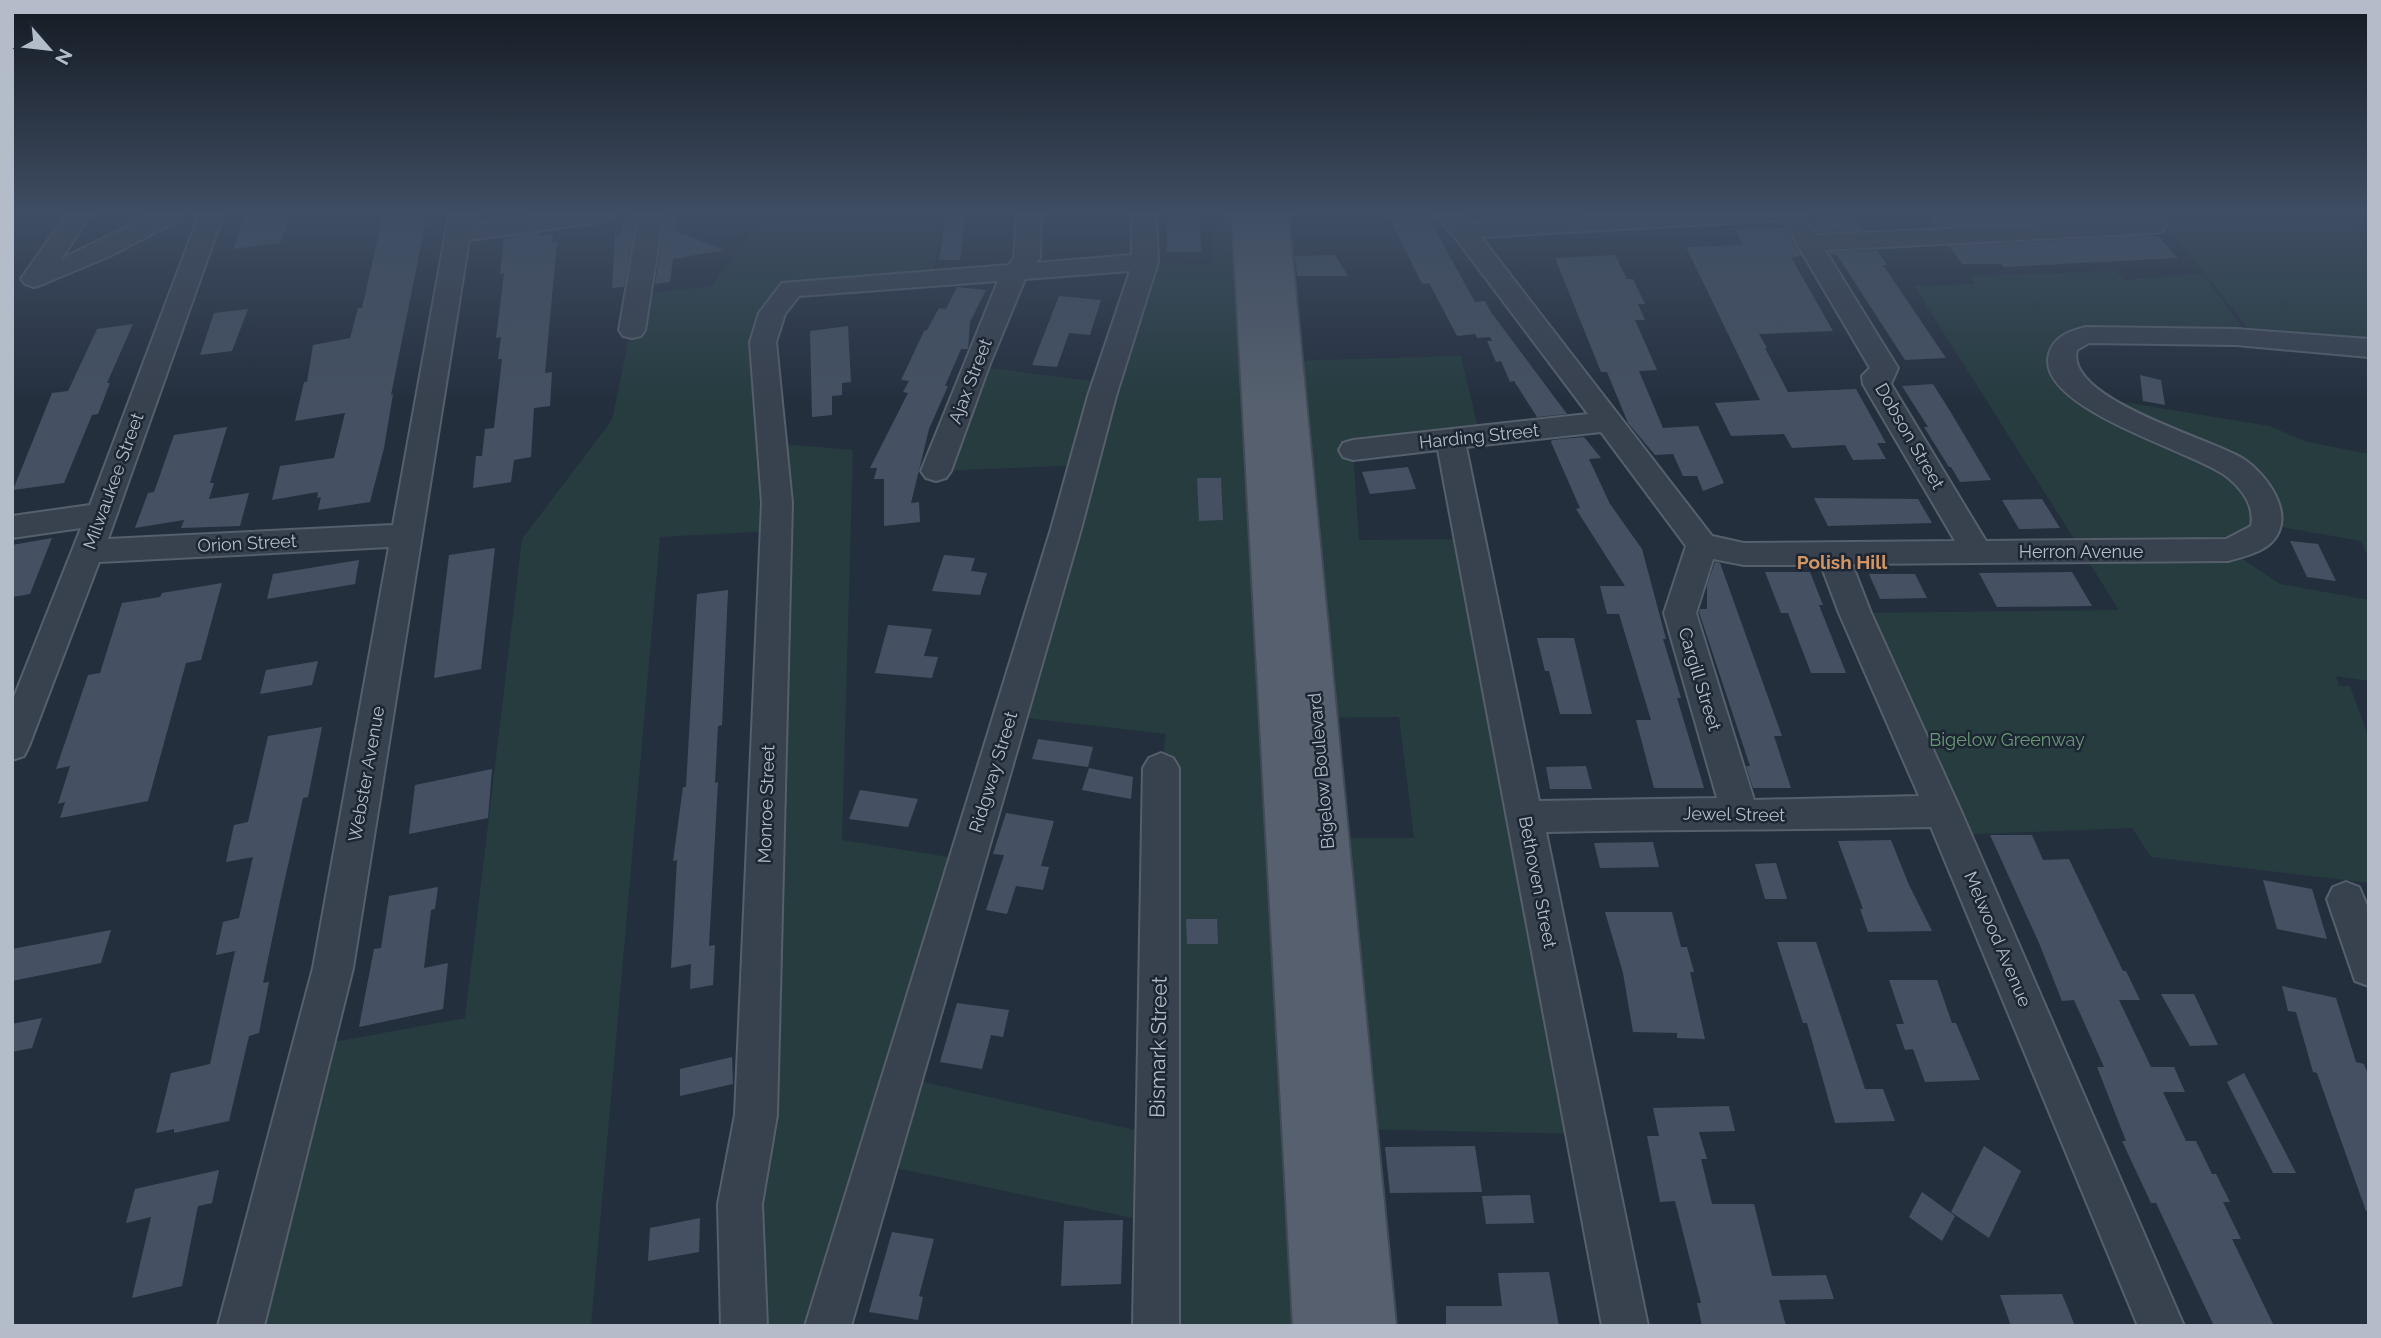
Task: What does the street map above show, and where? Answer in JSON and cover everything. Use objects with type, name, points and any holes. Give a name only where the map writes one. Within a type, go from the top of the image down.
[{"type":"main road","name":"Bigelow Boulevard","points":[[1250,277],[1320,1326]]},
{"type":"main road","name":"Bigelow Boulevard","points":[[1279,277],[1370,1326]]},
{"type":"street","name":"Milwaukee Street","points":[[12,746],[88,551],[188,277]]},
{"type":"street","name":"Webster Avenue","points":[[241,1326],[333,968],[450,277]]},
{"type":"street","points":[[632,330],[641,277]]},
{"type":"street","name":"Monroe Street","points":[[744,1326],[740,1203],[756,1115],[777,503],[763,342],[772,313],[791,289],[935,277]]},
{"type":"street","name":"Ajax Street","points":[[936,471],[975,366],[1012,277]]},
{"type":"street","name":"Ridgway Street","points":[[828,1326],[1066,529],[1102,396],[1140,277]]},
{"type":"street","points":[[1509,277],[1606,422],[1702,545]]},
{"type":"street","name":"Dobson Street","points":[[1830,277],[1884,368],[1880,376],[1876,376],[1877,384],[1977,551]]},
{"type":"street","name":"Herron Avenue","points":[[1702,545],[1744,554],[2228,550],[2261,536],[2268,524],[2266,508],[2248,479],[2231,464],[2099,405],[2077,389],[2066,375],[2061,362],[2063,350],[2071,340],[2087,335],[2236,337],[2369,348]]},
{"type":"street","name":"Harding Street","points":[[1353,450],[1606,422]]},
{"type":"street","name":"Bethoven Street","points":[[1450,439],[1625,1326]]},
{"type":"street","points":[[12,527],[100,513]]},
{"type":"street","name":"Orion Street","points":[[88,551],[406,535]]},
{"type":"street","name":"Cargill Street","points":[[1702,545],[1680,612],[1740,814]]},
{"type":"street","name":"Melwood Avenue","points":[[1833,554],[1855,613],[1943,811],[2161,1326]]},
{"type":"street","name":"Bismark Street","points":[[1156,1326],[1161,768]]},
{"type":"street","name":"Jewel Street","points":[[1525,817],[1740,814],[1766,816],[1943,811]]},
{"type":"street","points":[[2346,899],[2369,968]]},
{"type":"green space","points":[[718,277],[932,277],[791,289],[772,313],[772,443],[853,450],[842,840],[967,860],[902,1077],[1157,1135],[1161,768],[1166,734],[1010,716],[1084,465],[936,471],[975,366],[1106,383],[1140,277],[1250,277],[1320,1326],[1156,1326],[1156,1223],[877,1164],[828,1326],[744,1326],[774,531],[660,537],[591,1326],[241,1326],[312,1046],[465,1018],[522,539],[612,420],[638,294],[712,286]]},
{"type":"green space","name":"Bigelow Greenway","points":[[1971,277],[2122,277],[2124,280],[2205,277],[2242,327],[2254,336],[2208,277],[2369,277],[2369,348],[2111,335],[2063,350],[2087,396],[2270,426],[2304,441],[2369,454],[2369,559],[2361,541],[2269,525],[2229,550],[2280,584],[2369,600],[2369,681],[2336,676],[2339,686],[2350,686],[2369,739],[2369,883],[2151,857],[2132,828],[1953,835],[1855,613],[2119,610],[1914,286],[1976,284]]},
{"type":"green space","points":[[1461,356],[1480,436],[1353,450],[1359,540],[1471,539],[1587,1134],[1353,1129],[1327,838],[1414,838],[1399,717],[1317,718],[1286,361]]},
{"type":"building","points":[[369,277],[415,277],[391,395],[393,394],[384,448],[370,502],[318,510],[321,497],[317,498],[318,492],[272,500],[280,466],[334,458],[345,413],[295,421],[304,382],[307,382],[313,345],[350,338],[358,308],[362,308]]},
{"type":"building","points":[[503,277],[554,277],[545,373],[552,372],[550,406],[534,408],[531,457],[514,460],[511,482],[473,488],[476,456],[482,456],[485,429],[494,428],[502,359],[498,359],[501,337],[496,338]]},
{"type":"building","points":[[613,277],[626,277],[624,287],[612,288]]},
{"type":"building","points":[[656,277],[671,277],[670,282],[655,284]]},
{"type":"building","points":[[1419,277],[1461,277],[1475,302],[1485,301],[1567,414],[1537,417],[1514,381],[1510,382],[1501,361],[1496,362],[1487,341],[1492,341],[1490,337],[1477,338],[1475,334],[1457,336],[1429,283],[1422,284]]},
{"type":"building","points":[[1563,277],[1633,279],[1645,304],[1638,304],[1645,320],[1635,320],[1657,370],[1639,371],[1663,428],[1698,426],[1724,483],[1703,491],[1697,476],[1683,476],[1673,454],[1655,455],[1628,423],[1607,372],[1601,372]]},
{"type":"building","points":[[1701,277],[1803,277],[1833,331],[1759,334],[1765,348],[1788,392],[1856,389],[1886,443],[1877,443],[1886,459],[1853,460],[1845,445],[1792,448],[1784,434],[1731,436],[1715,403],[1760,400]]},
{"type":"building","points":[[1852,277],[1891,277],[1946,358],[1905,360]]},
{"type":"building","points":[[957,287],[986,290],[970,322],[968,349],[961,349],[929,429],[911,503],[919,502],[920,522],[884,526],[884,479],[874,479],[877,468],[870,468],[908,393],[903,392],[909,381],[901,380],[924,331],[939,308],[946,309]]},
{"type":"building","points":[[1059,296],[1101,300],[1090,335],[1069,333],[1057,367],[1032,365]]},
{"type":"building","points":[[248,309],[232,351],[200,355],[214,313]]},
{"type":"building","points":[[133,324],[107,383],[110,383],[98,414],[92,415],[64,483],[13,490],[52,393],[68,391],[97,329]]},
{"type":"building","points":[[848,326],[851,382],[842,383],[842,395],[832,396],[832,415],[812,417],[810,331]]},
{"type":"building","points":[[2140,375],[2161,380],[2165,405],[2143,401]]},
{"type":"building","points":[[1933,384],[1991,480],[1960,482],[1924,427],[1928,427],[1902,386]]},
{"type":"building","points":[[227,427],[210,483],[214,483],[209,499],[249,493],[240,526],[181,528],[184,520],[135,528],[148,493],[154,492],[174,435]]},
{"type":"building","points":[[1584,437],[1601,458],[1589,459],[1610,504],[1642,549],[1666,639],[1663,639],[1681,698],[1677,698],[1704,788],[1654,788],[1636,720],[1651,720],[1619,614],[1607,614],[1600,586],[1625,586],[1576,509],[1580,508],[1551,442]]},
{"type":"building","points":[[1408,467],[1416,489],[1370,494],[1362,472]]},
{"type":"building","points":[[1197,478],[1221,478],[1223,520],[1199,521]]},
{"type":"building","points":[[1814,498],[1918,499],[1932,523],[1828,526]]},
{"type":"building","points":[[2042,499],[2060,528],[2019,529],[2002,500]]},
{"type":"building","points":[[52,538],[30,594],[12,597],[12,545]]},
{"type":"building","points":[[2290,541],[2318,544],[2336,581],[2307,577]]},
{"type":"building","points":[[495,548],[481,669],[434,678],[449,555]]},
{"type":"building","points":[[944,555],[975,558],[971,571],[987,573],[980,595],[932,591]]},
{"type":"building","points":[[359,560],[355,584],[267,599],[273,574]]},
{"type":"building","points":[[1715,562],[1720,563],[1782,736],[1774,736],[1791,788],[1753,788],[1746,766],[1750,766],[1699,612],[1700,609],[1707,609],[1707,585]]},
{"type":"building","points":[[1765,572],[1810,572],[1823,605],[1819,605],[1846,673],[1811,673],[1788,613],[1781,613]]},
{"type":"building","points":[[2072,572],[2092,606],[1997,607],[1979,573]]},
{"type":"building","points":[[1869,574],[1915,574],[1927,598],[1880,599]]},
{"type":"building","points":[[222,583],[201,660],[186,663],[148,801],[60,818],[65,802],[58,804],[70,766],[56,769],[88,675],[100,673],[122,603]]},
{"type":"building","points":[[728,590],[722,725],[718,726],[715,783],[718,782],[709,946],[715,945],[713,985],[690,989],[691,964],[671,968],[677,860],[673,861],[683,787],[686,787],[697,594]]},
{"type":"building","points":[[888,625],[932,629],[924,656],[938,657],[932,678],[875,673]]},
{"type":"building","points":[[1537,638],[1574,638],[1592,714],[1560,714]]},
{"type":"building","points":[[318,661],[312,685],[260,694],[266,670]]},
{"type":"building","points":[[322,727],[308,797],[303,798],[263,983],[269,982],[259,1033],[249,1036],[229,1121],[174,1133],[174,1129],[156,1133],[171,1073],[210,1064],[235,951],[216,955],[223,922],[239,918],[253,857],[226,862],[234,825],[248,822],[268,736]]},
{"type":"building","points":[[1038,739],[1093,747],[1088,767],[1032,759]]},
{"type":"building","points":[[1586,766],[1592,789],[1550,789],[1546,767]]},
{"type":"building","points":[[1089,768],[1133,777],[1131,799],[1082,790]]},
{"type":"building","points":[[492,769],[488,818],[409,834],[415,785]]},
{"type":"building","points":[[860,790],[918,799],[908,827],[849,819]]},
{"type":"building","points":[[1006,813],[1054,821],[1041,866],[1049,867],[1043,890],[1016,886],[1007,914],[986,910],[1004,855],[993,854]]},
{"type":"building","points":[[1990,835],[2032,835],[2043,860],[2069,859],[2123,971],[2126,971],[2140,1000],[2119,1000],[2151,1067],[2174,1067],[2185,1092],[2163,1092],[2186,1141],[2196,1141],[2230,1202],[2223,1202],[2241,1239],[2232,1239],[2274,1326],[2214,1326],[2156,1203],[2151,1203],[2122,1141],[2126,1141],[2097,1067],[2104,1067],[2074,1000],[2062,1001]]},
{"type":"building","points":[[1891,840],[1932,931],[1868,932],[1860,909],[1863,909],[1838,841]]},
{"type":"building","points":[[1653,842],[1659,867],[1600,868],[1594,843]]},
{"type":"building","points":[[1776,863],[1787,899],[1765,899],[1755,864]]},
{"type":"building","points":[[2263,880],[2312,889],[2327,939],[2277,929]]},
{"type":"building","points":[[438,887],[435,909],[431,910],[424,968],[448,963],[443,1009],[359,1027],[374,949],[381,948],[389,896]]},
{"type":"building","points":[[1605,912],[1672,912],[1681,947],[1687,947],[1694,972],[1690,972],[1705,1039],[1677,1038],[1677,1033],[1633,1032],[1623,973]]},
{"type":"building","points":[[1186,919],[1217,919],[1218,944],[1187,944]]},
{"type":"building","points":[[111,930],[101,963],[12,981],[12,949]]},
{"type":"building","points":[[1777,942],[1816,942],[1865,1089],[1883,1089],[1895,1121],[1835,1123],[1807,1023],[1803,1023]]},
{"type":"building","points":[[1889,980],[1937,980],[1952,1023],[1956,1023],[1980,1080],[1925,1082],[1913,1049],[1905,1050],[1896,1024],[1904,1024]]},
{"type":"building","points":[[2282,986],[2336,998],[2356,1062],[2364,1064],[2369,1077],[2369,1211],[2366,1211],[2317,1073],[2313,1072],[2296,1012],[2288,1011]]},
{"type":"building","points":[[2161,994],[2194,994],[2218,1045],[2190,1046]]},
{"type":"building","points":[[957,1003],[1009,1010],[1003,1037],[991,1035],[982,1069],[940,1062]]},
{"type":"building","points":[[42,1018],[32,1048],[12,1052],[12,1024]]},
{"type":"building","points":[[732,1057],[733,1084],[680,1096],[680,1069]]},
{"type":"building","points":[[2244,1073],[2296,1173],[2273,1173],[2227,1082]]},
{"type":"building","points":[[1729,1106],[1735,1131],[1699,1132],[1707,1159],[1701,1159],[1712,1204],[1754,1204],[1772,1276],[1826,1275],[1834,1299],[1779,1300],[1786,1326],[1702,1326],[1697,1303],[1701,1303],[1675,1201],[1660,1202],[1647,1136],[1659,1136],[1653,1108]]},
{"type":"building","points":[[1475,1146],[1482,1192],[1390,1193],[1385,1147]]},
{"type":"building","points":[[1984,1146],[2021,1171],[1989,1238],[1951,1212]]},
{"type":"building","points":[[219,1170],[212,1203],[198,1206],[182,1286],[132,1298],[151,1217],[126,1223],[135,1189]]},
{"type":"building","points":[[1922,1192],[1955,1216],[1942,1241],[1909,1217]]},
{"type":"building","points":[[1530,1195],[1534,1223],[1486,1224],[1482,1196]]},
{"type":"building","points":[[700,1218],[699,1252],[648,1261],[650,1228]]},
{"type":"building","points":[[1123,1220],[1121,1284],[1061,1286],[1064,1221]]},
{"type":"building","points":[[892,1232],[934,1239],[919,1296],[923,1297],[918,1320],[869,1312]]},
{"type":"building","points":[[1549,1272],[1559,1326],[1446,1326],[1446,1306],[1502,1306],[1498,1273]]},
{"type":"building","points":[[2062,1294],[2075,1326],[2011,1326],[2000,1295]]},
{"type":"district","name":"Polish Hill","points":[[1842,562]]}]
